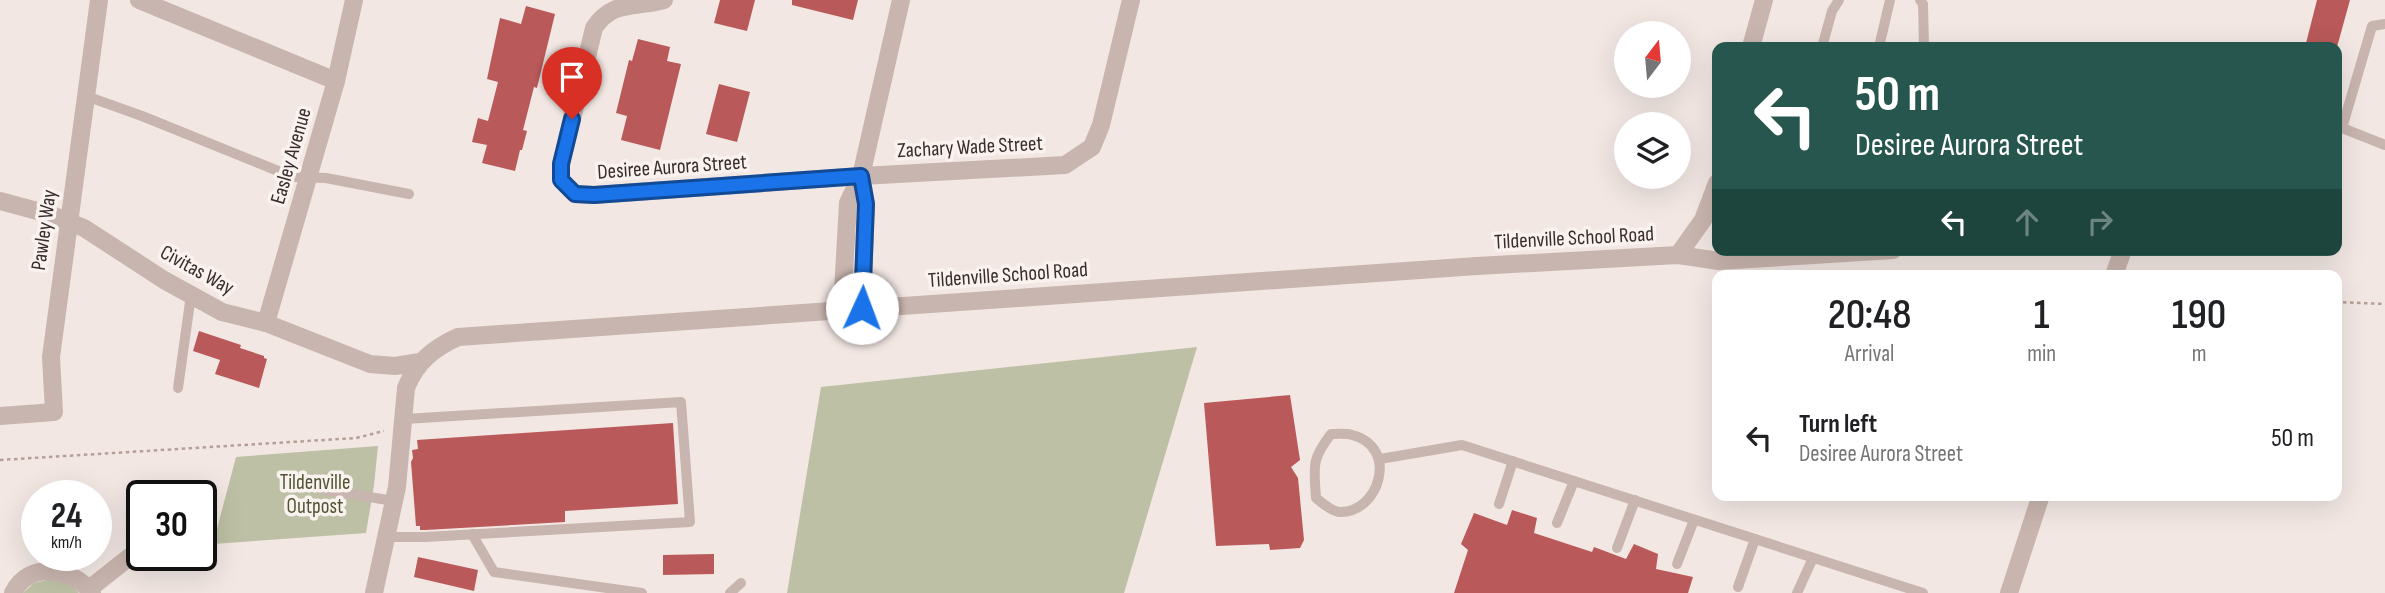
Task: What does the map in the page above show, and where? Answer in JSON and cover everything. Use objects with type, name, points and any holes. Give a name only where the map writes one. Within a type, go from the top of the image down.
[{"type":"street","name":"Pawley Way","points":[[0,416],[54,412],[51,357],[99,0]]},
{"type":"street","points":[[139,0],[336,81]]},
{"type":"street","name":"Easley Avenue","points":[[266,323],[336,81],[354,0]]},
{"type":"street","name":"Desiree Aurora Street","points":[[664,0],[644,5],[622,5],[602,15],[594,28],[561,164],[561,180],[575,194],[594,195],[861,176]]},
{"type":"street","points":[[842,309],[848,203],[861,176],[901,0]]},
{"type":"street","name":"Zachary Wade Street","points":[[861,176],[1065,165],[1092,147],[1101,125],[1131,0]]},
{"type":"street","points":[[1752,42],[1764,0]]},
{"type":"street","points":[[861,176],[866,204],[862,308]]},
{"type":"street","name":"Tildenville School Road","points":[[374,593],[394,501],[398,423],[406,388],[420,362],[439,346],[458,337],[842,309],[1678,255],[1703,220],[1712,196]]},
{"type":"street","name":"Civitas Way","points":[[0,201],[86,229],[222,312],[266,323],[370,364],[395,366],[420,362]]},
{"type":"street","points":[[1678,255],[1719,261],[1798,256]]},
{"type":"street","points":[[2009,593],[2039,501]]},
{"type":"street","points":[[13,593],[29,575],[47,570],[66,572],[90,591],[126,560]]},
{"type":"lane","points":[[1823,42],[1832,10],[1839,0]]},
{"type":"lane","points":[[1880,42],[1890,0]]},
{"type":"lane","points":[[1920,0],[1923,4],[1924,42]]},
{"type":"lane","points":[[2342,118],[2372,26],[2385,24]]},
{"type":"lane","points":[[86,96],[293,177],[326,178],[409,194]]},
{"type":"lane","points":[[2342,128],[2385,145]]},
{"type":"lane","points":[[178,387],[191,295]]},
{"type":"lane","points":[[387,539],[690,522],[681,402],[398,423]]},
{"type":"lane","points":[[1331,434],[1353,435],[1371,445],[1380,459],[1379,481],[1367,500],[1352,510],[1336,512],[1316,498],[1313,463],[1319,449],[1331,434]]},
{"type":"lane","points":[[1380,459],[1462,445],[1923,593]]},
{"type":"lane","points":[[1499,504],[1513,461]]},
{"type":"lane","points":[[1557,523],[1574,481]]},
{"type":"lane","points":[[318,489],[394,501]]},
{"type":"lane","points":[[1617,548],[1635,500]]},
{"type":"lane","points":[[1677,564],[1694,520]]},
{"type":"lane","points":[[472,534],[494,572],[642,593]]},
{"type":"lane","points":[[1738,587],[1755,539]]},
{"type":"lane","points":[[1797,593],[1813,558]]},
{"type":"lane","points":[[730,593],[741,583]]},
{"type":"path","points":[[2342,302],[2385,303]]},
{"type":"path","points":[[0,460],[355,438],[398,423]]},
{"type":"green space","points":[[1197,347],[1124,593],[787,593],[821,387]]},
{"type":"green space","name":"Tildenville Outpost","points":[[378,446],[366,533],[217,544],[217,529],[236,457]]},
{"type":"green space","points":[[47,580],[65,582],[79,593],[23,593],[34,583]]},
{"type":"building","points":[[720,0],[755,0],[747,31],[714,23]]},
{"type":"building","points":[[792,0],[858,0],[853,20],[792,5]]},
{"type":"building","points":[[2317,0],[2350,0],[2338,42],[2306,42]]},
{"type":"building","points":[[526,6],[555,14],[537,88],[534,87],[523,130],[527,131],[515,171],[482,163],[487,145],[472,142],[478,118],[488,121],[498,82],[487,79],[500,18],[521,24]]},
{"type":"building","points":[[638,39],[670,47],[667,61],[681,64],[660,150],[621,140],[627,116],[616,113],[629,60],[632,61]]},
{"type":"building","points":[[719,84],[750,92],[737,142],[706,134]]},
{"type":"building","points":[[199,331],[264,356],[267,359],[259,388],[215,374],[220,360],[193,351]]},
{"type":"building","points":[[1290,395],[1300,460],[1291,467],[1298,478],[1304,540],[1300,548],[1270,550],[1269,544],[1216,546],[1204,403]]},
{"type":"building","points":[[673,423],[678,504],[565,511],[565,522],[425,530],[416,526],[411,462],[412,450],[418,449],[417,440]]},
{"type":"building","points":[[1512,510],[1537,518],[1534,533],[1592,552],[1594,547],[1626,559],[1634,544],[1658,554],[1656,569],[1693,577],[1688,593],[1454,593],[1468,550],[1461,544],[1474,513],[1507,525]]},
{"type":"building","points":[[714,554],[714,574],[663,575],[663,555]]},
{"type":"building","points":[[418,557],[478,570],[474,591],[414,577]]},
{"type":"route","points":[[572,119],[561,164],[561,180],[575,194],[594,195],[861,176],[866,204],[862,308]]}]
